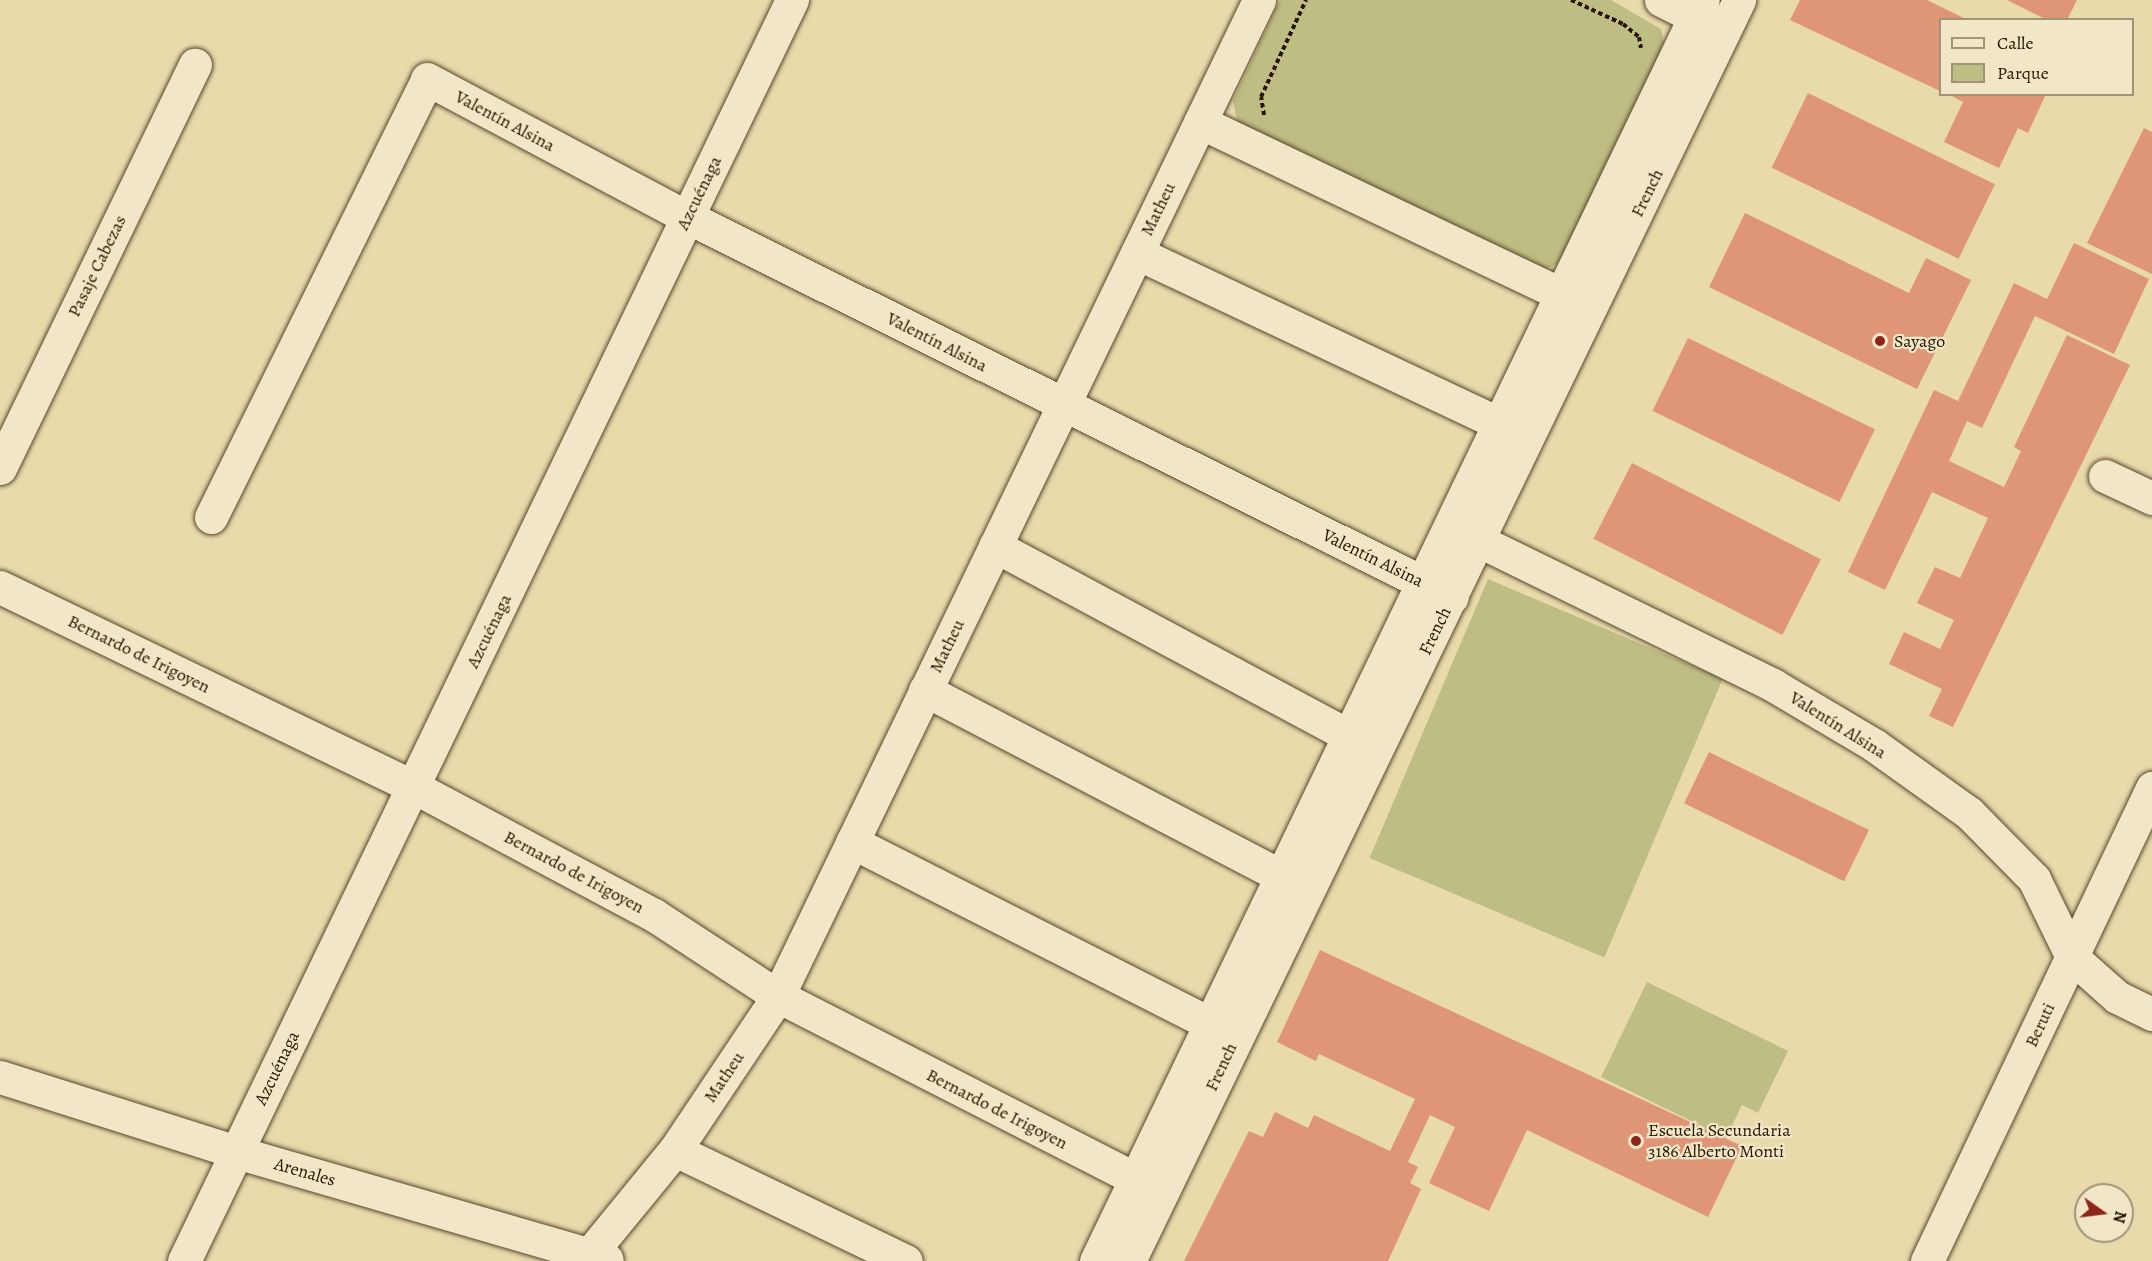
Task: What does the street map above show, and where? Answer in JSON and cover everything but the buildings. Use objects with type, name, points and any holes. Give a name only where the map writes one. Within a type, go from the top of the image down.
[{"type":"street","name":"Azcuénaga","points":[[184,1261],[792,0]]},
{"type":"street","name":"Matheu","points":[[594,1259],[675,1150],[778,996],[1259,0]]},
{"type":"street","points":[[1661,0],[1699,8],[1724,31]]},
{"type":"street","name":"French","points":[[1096,1261],[1135,1179],[1223,1030],[1452,597],[1739,0]]},
{"type":"street","name":"French","points":[[1129,1261],[1223,1030],[1281,876],[1699,8]]},
{"type":"street","name":"Pasaje Cabezas","points":[[0,468],[195,65]]},
{"type":"street","name":"Valentín Alsina","points":[[211,517],[427,79],[687,217],[1452,597]]},
{"type":"street","points":[[1200,122],[1561,294]]},
{"type":"street","points":[[1137,253],[1499,423]]},
{"type":"street","points":[[2105,476],[2152,498]]},
{"type":"street","name":"Valentín Alsina","points":[[1450,526],[1773,685],[1874,745],[1969,813],[2034,879],[2072,957],[2117,998],[2152,1014]]},
{"type":"street","points":[[995,546],[1348,735]]},
{"type":"street","name":"Bernardo de Irigoyen","points":[[0,587],[414,786],[654,915],[778,996],[1135,1179]]},
{"type":"street","points":[[925,690],[1281,876]]},
{"type":"street","name":"Beruti","points":[[1927,1261],[2152,788]]},
{"type":"street","points":[[852,842],[1223,1030]]},
{"type":"street","name":"Arenales","points":[[0,1077],[236,1152],[594,1259]]},
{"type":"street","points":[[675,1150],[906,1261]]},
{"type":"path","points":[[1270,123],[1261,98],[1306,0]]},
{"type":"path","points":[[1571,0],[1639,37],[1644,58]]},
{"type":"green space","points":[[1280,0],[1611,0],[1661,29],[1666,54],[1567,255],[1552,267],[1527,270],[1238,125],[1233,101]]},
{"type":"green space","points":[[1488,579],[1723,679],[1604,958],[1370,858]]},
{"type":"green space","points":[[1647,982],[1788,1051],[1758,1113],[1742,1105],[1726,1138],[1601,1077]]},
{"type":"place","name":"Sayago","points":[[1880,341]]},
{"type":"place","name":"Escuela Secundaria 3186 Alberto Monti","points":[[1636,1141]]}]
